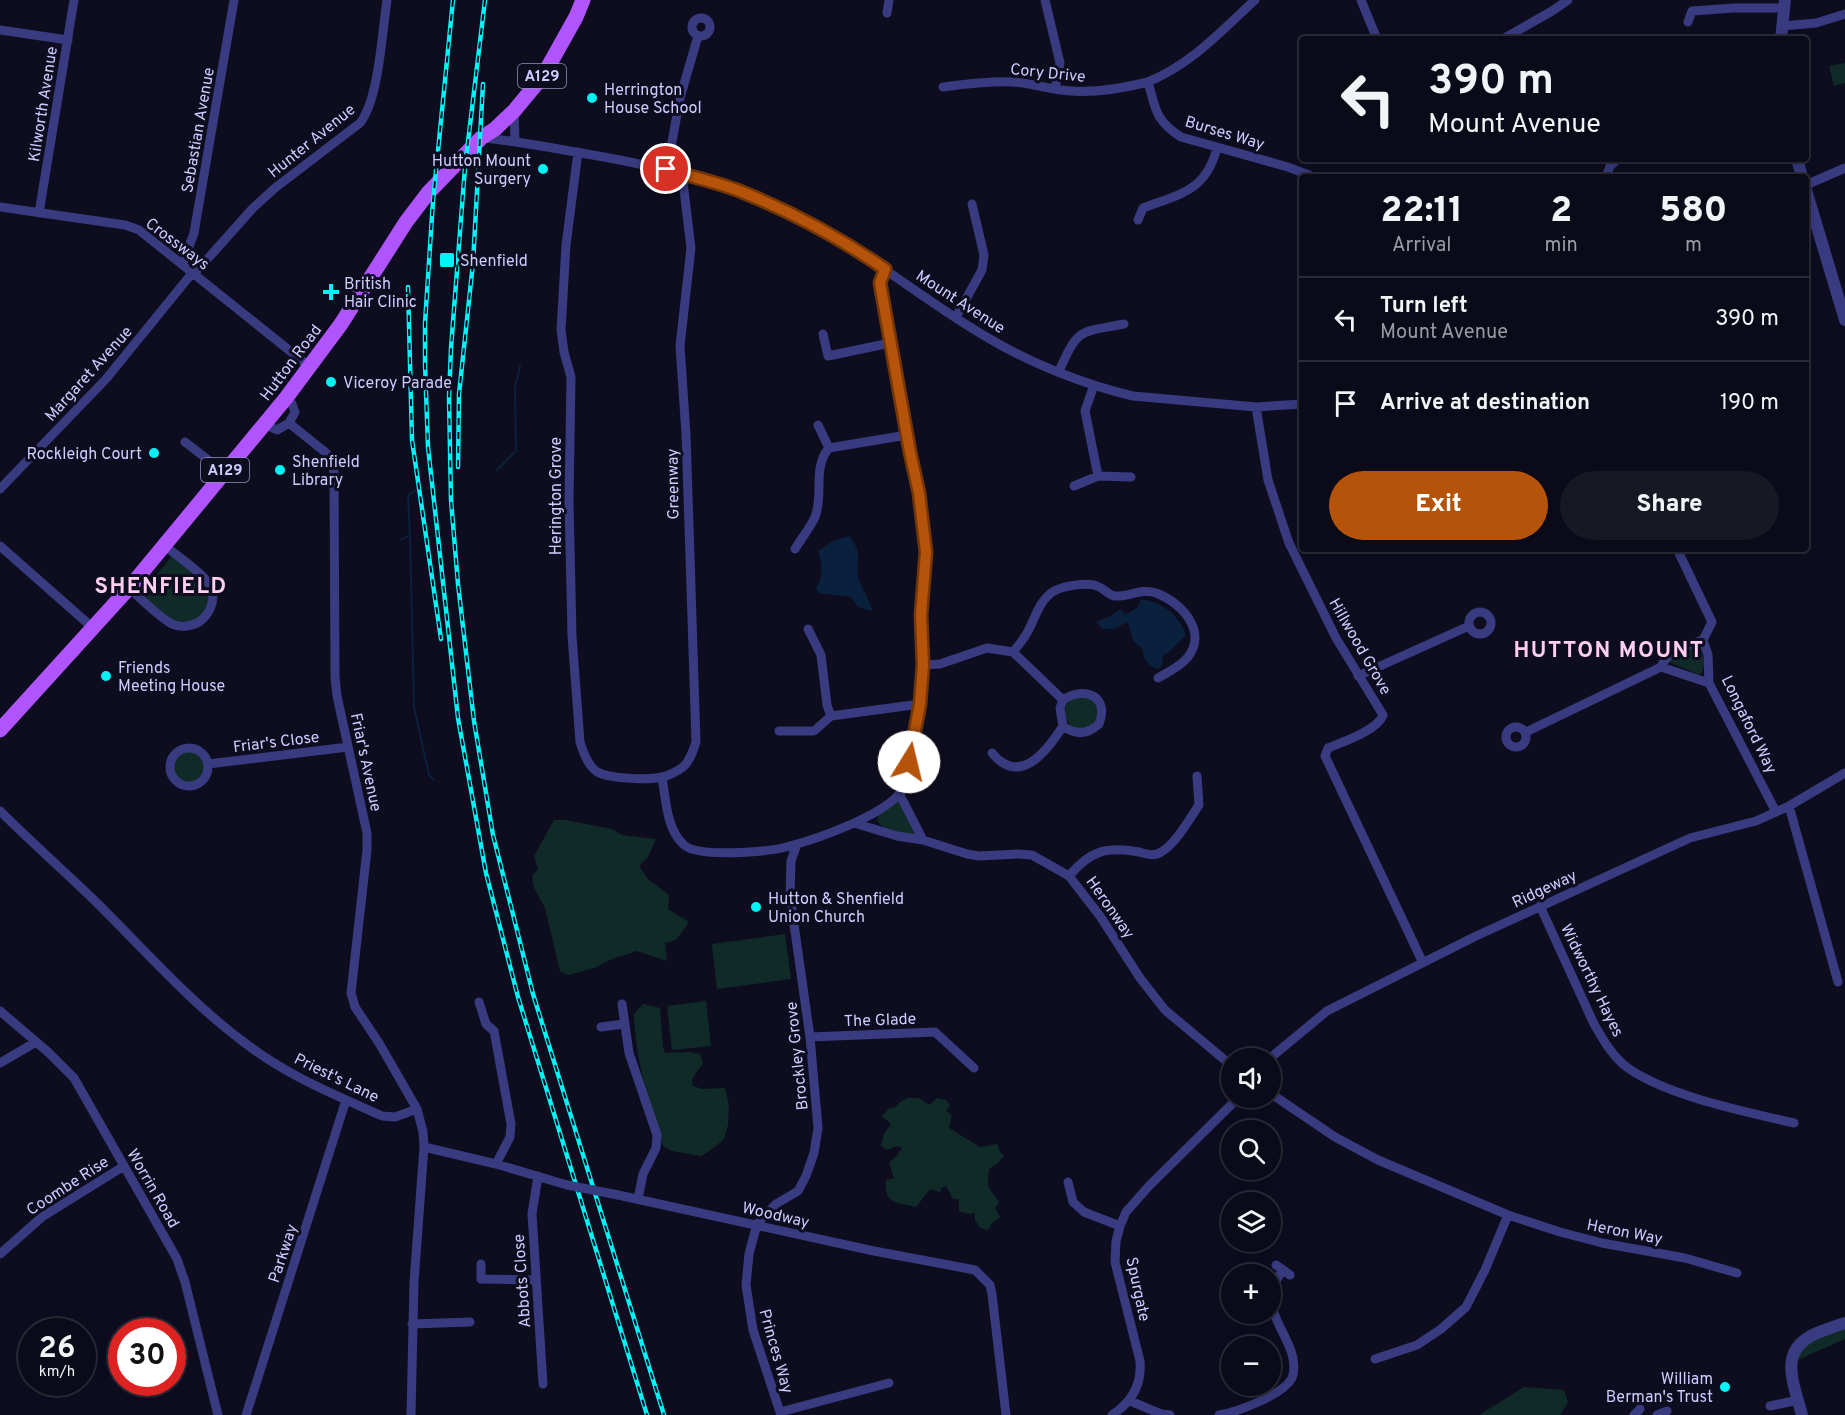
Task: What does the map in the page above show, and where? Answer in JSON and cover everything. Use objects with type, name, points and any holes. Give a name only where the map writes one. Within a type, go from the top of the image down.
[{"type":"main road","name":"Hutton Road","points":[[0,730],[129,588],[286,398],[341,324],[406,222],[429,193],[481,138],[495,129],[514,111],[543,76],[583,0]]},
{"type":"street","name":"Kilworth Avenue","points":[[39,213],[74,0]]},
{"type":"street","name":"Sebastian Avenue","points":[[183,264],[194,233],[234,0]]},
{"type":"street","name":"Hunter Avenue","points":[[193,273],[253,208],[275,188],[360,123],[368,113],[387,0]]},
{"type":"street","points":[[887,13],[889,0]]},
{"type":"street","points":[[1045,0],[1060,63],[1055,89]]},
{"type":"street","points":[[1149,82],[1173,72],[1188,62],[1255,0]]},
{"type":"street","points":[[1360,0],[1376,36]]},
{"type":"street","points":[[1508,36],[1568,0]]},
{"type":"street","points":[[1688,22],[1689,8],[1734,8],[1785,4],[1782,33],[1845,14]]},
{"type":"street","points":[[0,30],[68,40]]},
{"type":"street","points":[[666,169],[680,98],[698,36]]},
{"type":"street","name":"Cory Drive","points":[[943,87],[1009,81],[1070,92],[1119,89],[1149,82]]},
{"type":"street","name":"Burses Way","points":[[1149,82],[1158,116],[1168,128],[1181,137],[1306,174]]},
{"type":"street","points":[[514,111],[515,141]]},
{"type":"street","name":"Mount Avenue","points":[[481,138],[515,141],[666,169],[741,192],[787,211],[853,248],[1013,352],[1094,385],[1133,396],[1256,407],[1299,404]]},
{"type":"street","points":[[1138,219],[1138,205],[1180,194],[1201,182],[1211,166],[1217,148]]},
{"type":"street","name":"Herington Grove","points":[[578,152],[566,244],[561,330],[571,377],[569,415],[572,636],[580,742],[584,753],[596,771],[607,776],[662,777]]},
{"type":"street","points":[[1809,184],[1845,168]]},
{"type":"street","name":"Greenway","points":[[662,777],[684,767],[692,755],[696,742],[686,434],[680,346],[691,248],[688,212],[681,174]]},
{"type":"street","points":[[1809,200],[1845,320]]},
{"type":"street","points":[[956,317],[982,270],[983,263],[984,255],[972,204]]},
{"type":"street","name":"Crossways","points":[[0,207],[140,230],[310,367]]},
{"type":"street","points":[[662,777],[669,820],[683,844],[692,850],[714,853],[776,849],[797,844],[854,823],[900,795],[907,774],[920,704],[923,665],[921,615],[925,541],[919,493],[880,283],[885,269]]},
{"type":"street","name":"Margaret Avenue","points":[[0,489],[106,379],[193,273]]},
{"type":"street","points":[[1059,371],[1075,338],[1083,332],[1124,324]]},
{"type":"street","points":[[823,334],[828,356],[890,344]]},
{"type":"street","points":[[1094,385],[1085,411],[1098,476]]},
{"type":"street","points":[[264,424],[277,430],[289,423],[295,412],[292,404],[286,398]]},
{"type":"street","name":"Hillwood Grove","points":[[1256,407],[1268,480],[1289,543],[1358,676],[1383,715],[1373,727],[1328,748],[1325,756],[1423,963]]},
{"type":"street","name":"Friar's Avenue","points":[[289,423],[330,457],[334,472],[335,677],[337,696],[367,833],[368,850],[351,993],[355,1007],[379,1043],[417,1109]]},
{"type":"street","points":[[818,425],[829,448]]},
{"type":"street","points":[[795,549],[815,517],[820,465],[822,456],[829,448],[907,435]]},
{"type":"street","points":[[184,442],[224,472]]},
{"type":"street","points":[[1074,486],[1098,476],[1131,477]]},
{"type":"street","points":[[129,588],[172,624],[186,626],[198,623],[208,614],[213,603],[208,581],[164,545]]},
{"type":"street","points":[[0,546],[93,628]]},
{"type":"street","name":"Longaford Way","points":[[1678,552],[1712,622],[1703,640],[1708,655],[1709,683],[1776,812]]},
{"type":"street","points":[[1013,652],[1027,633],[1048,596],[1058,590],[1084,585],[1099,586],[1116,596],[1137,591],[1156,593],[1184,612],[1195,632],[1192,650],[1181,664],[1158,678]]},
{"type":"street","points":[[1358,676],[1469,626]]},
{"type":"street","points":[[808,629],[821,655],[827,705],[831,716]]},
{"type":"street","points":[[1526,732],[1661,667],[1664,660],[1675,651],[1703,640]]},
{"type":"street","points":[[923,665],[940,664],[987,648],[998,648],[1013,652],[1063,700]]},
{"type":"street","points":[[1661,667],[1709,683]]},
{"type":"street","points":[[992,753],[1002,764],[1026,765],[1048,748],[1063,726],[1060,708],[1063,700],[1077,693],[1089,694],[1097,699],[1102,710],[1099,724],[1089,731],[1076,733],[1063,726]]},
{"type":"street","points":[[779,730],[814,731],[831,716],[920,704]]},
{"type":"street","name":"Friar's Close","points":[[208,764],[348,747]]},
{"type":"street","points":[[183,748],[194,748],[199,751],[208,764],[206,777],[190,787],[178,783],[170,773],[170,760],[183,748]]},
{"type":"street","name":"Ridgeway","points":[[1281,1049],[1327,1011],[1423,963],[1540,906],[1690,838],[1756,821],[1776,812],[1845,773]]},
{"type":"street","points":[[1069,876],[1087,859],[1099,852],[1124,850],[1155,855],[1165,850],[1199,805],[1197,776]]},
{"type":"street","points":[[900,795],[923,840]]},
{"type":"street","points":[[1789,806],[1838,982]]},
{"type":"street","name":"Priest's Lane","points":[[0,811],[34,846],[92,898],[174,981],[250,1047],[300,1079],[382,1116],[395,1117],[417,1109]]},
{"type":"street","name":"Heronway","points":[[854,823],[897,836],[923,840],[967,854],[979,856],[1032,855],[1069,876],[1100,916],[1140,978],[1165,1010],[1221,1057]]},
{"type":"street","name":"Brockley Grove","points":[[757,1224],[776,1204],[798,1191],[807,1176],[818,1128],[810,1037],[790,896],[791,861],[797,844]]},
{"type":"street","points":[[776,849],[791,861]]},
{"type":"street","name":"Widworthy Hayes","points":[[1540,906],[1594,1024],[1604,1042],[1626,1066],[1661,1085],[1728,1107],[1794,1123]]},
{"type":"street","points":[[479,1002],[486,1024],[494,1031],[511,1124],[510,1137],[496,1164]]},
{"type":"street","points":[[622,1004],[629,1053],[657,1135],[656,1148],[643,1174],[638,1199]]},
{"type":"street","name":"Worrin Road","points":[[0,1011],[74,1078],[177,1259],[185,1282],[218,1415]]},
{"type":"street","points":[[601,1027],[624,1024]]},
{"type":"street","name":"The Glade","points":[[810,1037],[935,1032],[974,1068]]},
{"type":"street","points":[[0,1063],[36,1042]]},
{"type":"street","name":"Parkway","points":[[246,1415],[346,1100]]},
{"type":"street","points":[[1281,1100],[1335,1137],[1378,1160],[1508,1215],[1485,1270],[1466,1307],[1442,1329],[1417,1345],[1375,1359]]},
{"type":"street","name":"Spurgate","points":[[1113,1415],[1130,1401],[1141,1375],[1140,1361],[1115,1262],[1116,1240],[1120,1226],[1126,1212],[1149,1186],[1228,1108]]},
{"type":"street","points":[[411,1415],[412,1324],[424,1147],[417,1109]]},
{"type":"street","name":"Woodway","points":[[424,1147],[496,1164],[567,1185],[757,1224],[874,1251],[975,1270],[990,1284],[1006,1415]]},
{"type":"street","name":"Coombe Rise","points":[[0,1254],[42,1217],[124,1166]]},
{"type":"street","name":"Abbots Close","points":[[538,1176],[532,1214],[543,1384]]},
{"type":"street","points":[[1068,1182],[1073,1202],[1083,1212],[1120,1226]]},
{"type":"street","name":"Heron Way","points":[[1508,1215],[1570,1235],[1685,1258],[1737,1274]]},
{"type":"street","name":"Princes Way","points":[[757,1224],[749,1254],[747,1297],[753,1330],[780,1414]]},
{"type":"street","points":[[481,1264],[481,1280],[536,1280]]},
{"type":"street","points":[[1219,1415],[1268,1397],[1284,1387],[1292,1377],[1294,1362],[1272,1305],[1271,1294],[1283,1270]]},
{"type":"street","points":[[412,1324],[470,1322]]},
{"type":"street","points":[[1802,1415],[1791,1370],[1792,1355],[1800,1342],[1815,1333],[1845,1323]]},
{"type":"street","points":[[780,1414],[889,1383]]},
{"type":"street","points":[[1770,1406],[1798,1400]]},
{"type":"street","points":[[1130,1401],[1161,1414],[1170,1415]]},
{"type":"street","points":[[1657,1415],[1667,1411]]},
{"type":"green space","points":[[1845,63],[1845,83],[1834,86],[1829,66]]},
{"type":"green space","points":[[172,556],[200,579],[209,593],[210,601],[207,609],[197,621],[174,622],[141,594]]},
{"type":"green space","points":[[1690,647],[1700,650],[1704,665],[1701,674],[1669,662],[1670,659]]},
{"type":"green space","points":[[1089,697],[1098,704],[1098,720],[1085,728],[1071,726],[1066,716],[1067,704],[1075,698]]},
{"type":"green space","points":[[189,751],[200,756],[205,767],[200,778],[189,783],[178,778],[173,767],[178,756]]},
{"type":"green space","points":[[899,800],[917,832],[915,835],[888,830],[877,820],[879,814]]},
{"type":"green space","points":[[554,820],[612,829],[622,835],[656,839],[648,857],[639,866],[648,879],[669,895],[668,909],[689,922],[676,940],[665,943],[667,961],[637,951],[594,968],[568,975],[560,971],[545,908],[534,888],[532,875],[538,870],[534,856]]},
{"type":"green space","points":[[785,934],[791,979],[717,989],[712,944]]},
{"type":"green space","points":[[706,1001],[711,1046],[672,1050],[667,1006]]},
{"type":"green space","points":[[643,1004],[660,1008],[665,1053],[700,1054],[703,1063],[692,1079],[693,1086],[702,1089],[725,1088],[729,1105],[728,1125],[724,1139],[701,1156],[672,1151],[663,1146],[648,1097],[637,1048],[634,1014]]},
{"type":"green space","points":[[907,1098],[918,1098],[930,1105],[937,1098],[946,1100],[950,1106],[946,1111],[952,1115],[949,1128],[980,1147],[997,1144],[1004,1156],[989,1169],[988,1183],[999,1203],[995,1208],[1000,1217],[991,1224],[988,1230],[980,1228],[975,1220],[975,1213],[968,1214],[959,1211],[959,1199],[953,1199],[946,1186],[942,1187],[940,1192],[930,1189],[916,1207],[890,1199],[887,1194],[886,1180],[894,1178],[889,1162],[902,1148],[896,1146],[887,1150],[881,1146],[884,1134],[891,1124],[882,1116],[890,1108],[896,1107]]},
{"type":"green space","points":[[1845,1323],[1845,1339],[1795,1361],[1800,1342]]},
{"type":"green space","points":[[1524,1387],[1564,1390],[1568,1402],[1560,1415],[1479,1415]]},
{"type":"water","points":[[849,536],[857,549],[859,580],[873,611],[858,607],[851,597],[818,593],[816,588],[822,570],[818,551],[833,541]]},
{"type":"water","points":[[1141,599],[1169,610],[1179,621],[1186,635],[1162,656],[1163,664],[1158,669],[1149,665],[1142,648],[1133,641],[1128,622],[1113,629],[1103,629],[1096,622],[1120,609],[1126,615],[1138,607]]},
{"type":"waterway","points":[[497,470],[516,451],[515,388],[520,366]]},
{"type":"waterway","points":[[401,540],[410,535],[408,496],[415,490]]},
{"type":"waterway","points":[[410,535],[414,707],[429,775],[434,780]]},
{"type":"railway","points":[[453,0],[433,201],[425,323],[425,364],[428,447],[458,718],[486,873],[518,997],[647,1415]]},
{"type":"railway","points":[[485,0],[465,167],[449,398],[451,500],[474,721],[493,835],[533,994],[664,1415]]},
{"type":"railway","points":[[458,467],[459,394],[473,263],[483,84]]},
{"type":"railway","points":[[408,287],[412,440],[441,639]]},
{"type":"place","name":"Herrington House School","points":[[592,98]]},
{"type":"place","name":"Hutton Mount Surgery","points":[[543,169]]},
{"type":"place","name":"Shenfield","points":[[447,260]]},
{"type":"place","name":"British Hair Clinic","points":[[331,292]]},
{"type":"place","name":"Viceroy Parade","points":[[331,382]]},
{"type":"place","name":"Rockleigh Court","points":[[154,453]]},
{"type":"place","name":"Shenfield Library","points":[[280,470]]},
{"type":"place","name":"Friends Meeting House","points":[[106,676]]},
{"type":"place","name":"Hutton & Shenfield Union Church","points":[[756,907]]},
{"type":"place","name":"William Berman's Trust","points":[[1725,1387]]},
{"type":"district","name":"SHENFIELD","points":[[161,585]]},
{"type":"district","name":"HUTTON MOUNT","points":[[1609,649]]},
{"type":"route","points":[[666,169],[741,192],[787,211],[885,269],[880,283],[919,493],[926,552],[921,615],[923,665],[920,704],[909,762]]}]
